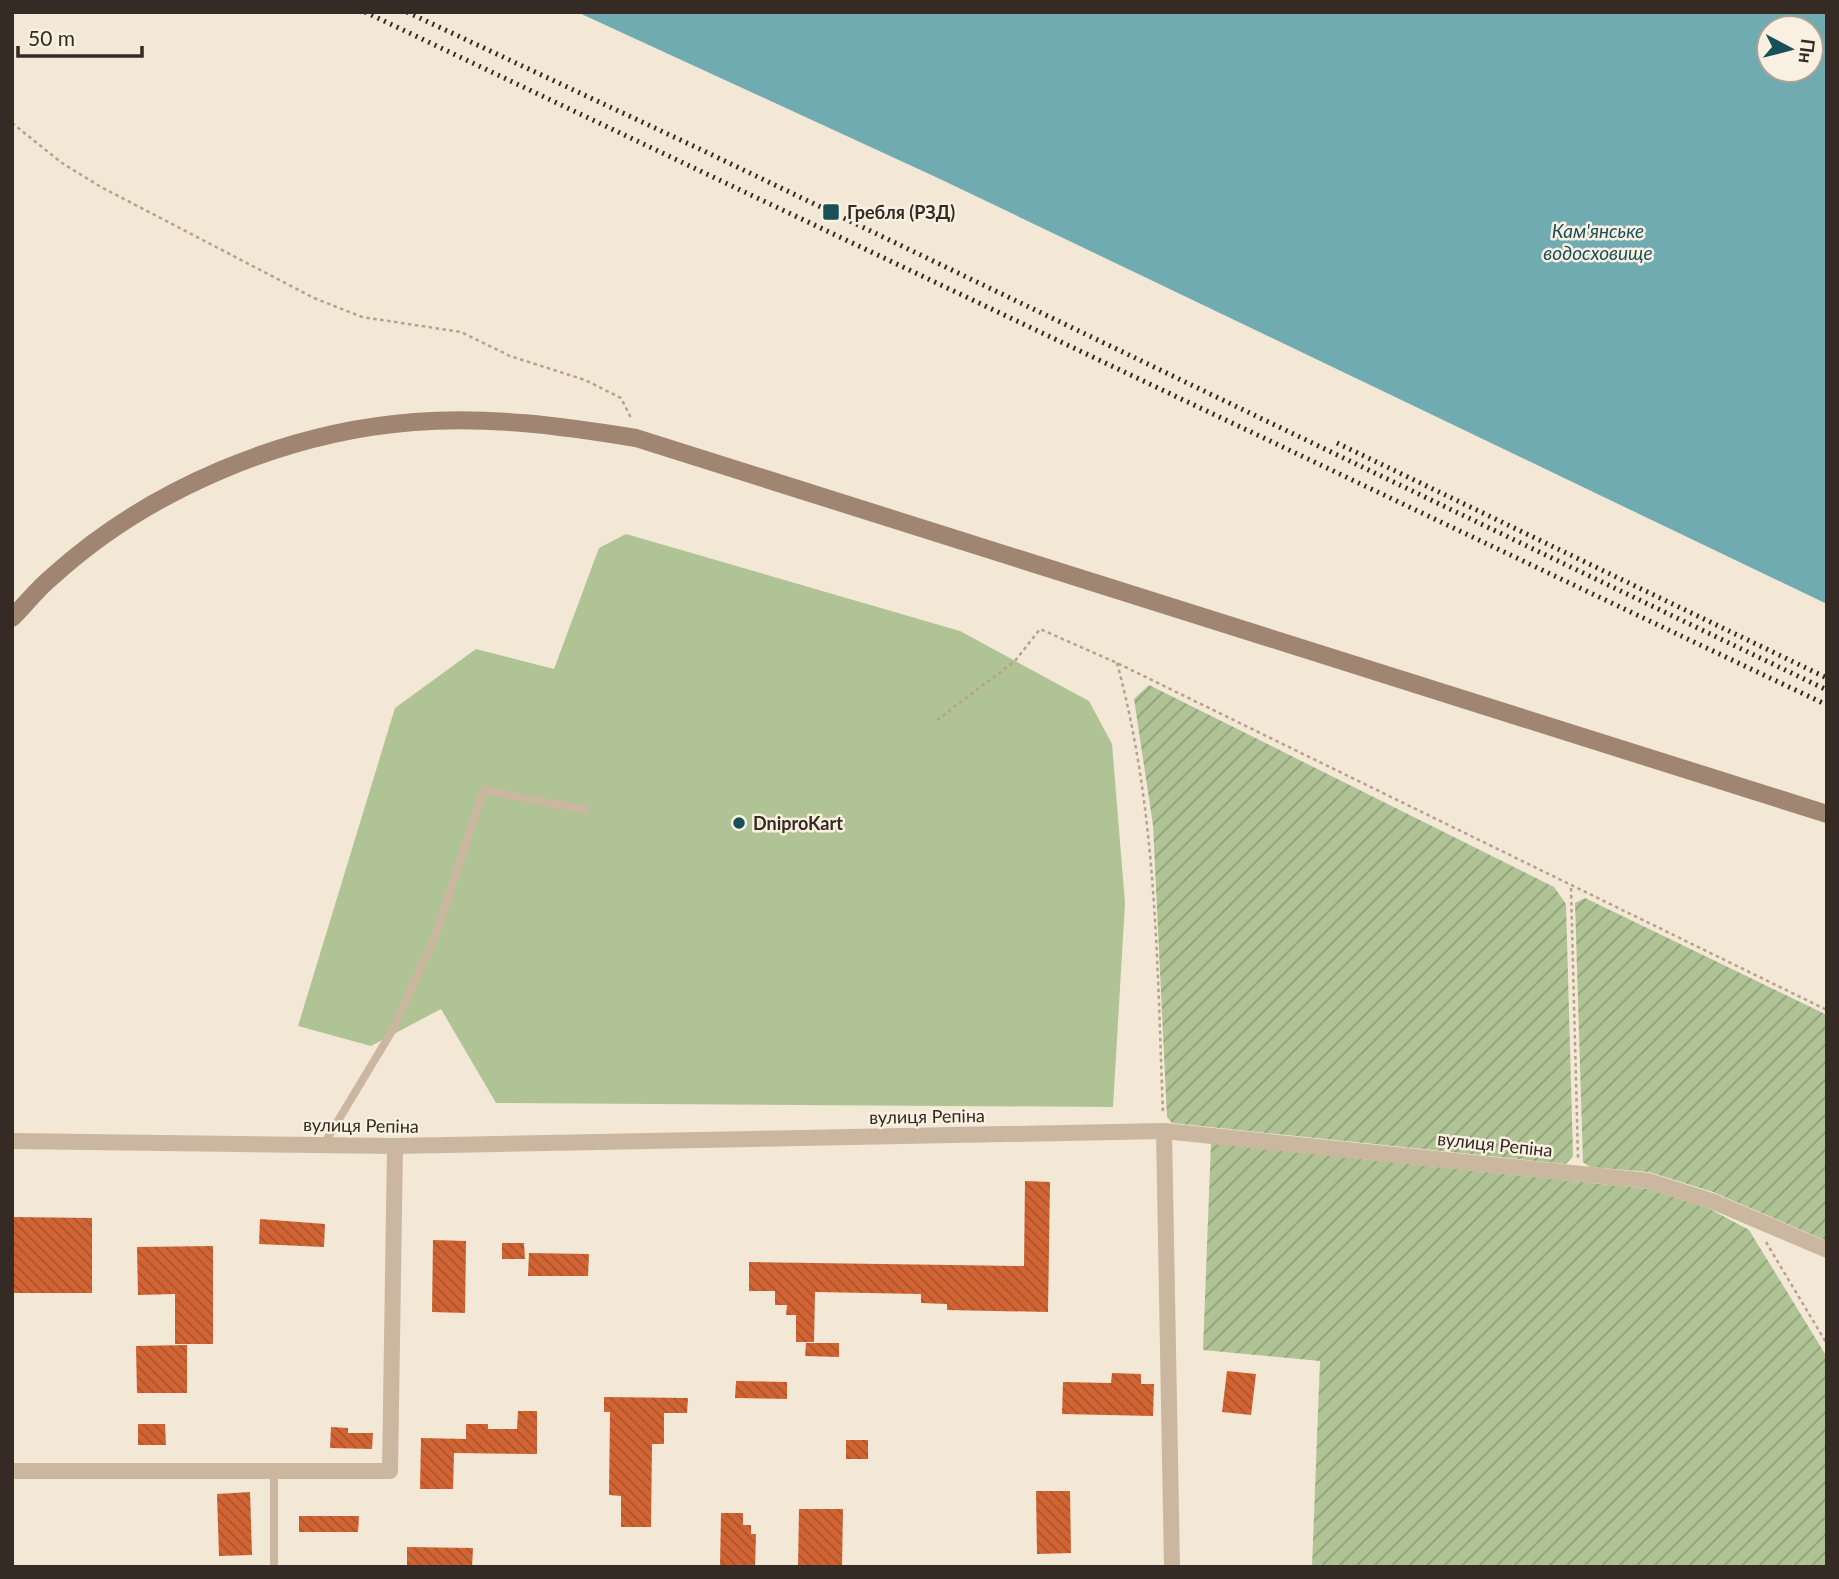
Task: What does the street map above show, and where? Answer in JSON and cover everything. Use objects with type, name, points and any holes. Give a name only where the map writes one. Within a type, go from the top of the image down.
[{"type":"main road","points":[[12,618],[53,576],[113,529],[182,488],[252,459],[334,433],[415,421],[568,426],[636,438],[1827,814]]},
{"type":"street","name":"вулиця Репіна","points":[[12,1141],[395,1146],[1164,1131],[1648,1181],[1712,1201],[1827,1250]]},
{"type":"street","points":[[1164,1131],[1172,1567]]},
{"type":"street","points":[[12,1471],[390,1471],[395,1146]]},
{"type":"lane","points":[[324,1144],[391,1031],[436,933],[484,789],[533,803],[542,800],[585,810]]},
{"type":"lane","points":[[274,1471],[274,1567]]},
{"type":"path","points":[[12,122],[62,163],[101,187],[314,298],[362,317],[461,332],[510,356],[584,380],[621,398],[633,421],[636,438]]},
{"type":"path","points":[[937,720],[1015,661],[1040,629],[1117,663],[1570,887],[1827,1010]]},
{"type":"path","points":[[1117,663],[1133,723],[1149,826],[1164,1131]]},
{"type":"path","points":[[1570,887],[1578,1172]]},
{"type":"path","points":[[1752,1217],[1827,1344]]},
{"type":"green space","name":"DniproKart","points":[[626,534],[960,631],[1089,701],[1112,744],[1125,903],[1113,1107],[496,1103],[441,1009],[371,1046],[298,1026],[395,708],[476,649],[554,669],[599,548]]},
{"type":"green space","points":[[1149,685],[1554,887],[1566,904],[1573,1156],[1566,1164],[1172,1123],[1167,1117],[1153,825],[1134,699]]},
{"type":"green space","points":[[1585,898],[1827,1015],[1827,1241],[1713,1192],[1649,1172],[1590,1167],[1583,1162],[1575,903]]},
{"type":"green space","points":[[1211,1143],[1648,1189],[1708,1208],[1749,1230],[1827,1357],[1827,1567],[1312,1567],[1320,1361],[1203,1350]]},
{"type":"water","name":"Кам'янське водосховище","points":[[577,12],[1827,12],[1827,604],[940,179]]},
{"type":"building","points":[[1025,1181],[1050,1182],[1048,1312],[947,1310],[947,1304],[921,1303],[921,1294],[815,1292],[814,1342],[796,1342],[796,1315],[786,1315],[787,1305],[775,1305],[775,1291],[749,1291],[749,1262],[1024,1266]]},
{"type":"building","points":[[12,1217],[92,1218],[92,1293],[12,1293]]},
{"type":"building","points":[[260,1219],[325,1224],[324,1247],[259,1244]]},
{"type":"building","points":[[433,1240],[466,1241],[465,1313],[432,1312]]},
{"type":"building","points":[[502,1243],[524,1243],[525,1259],[502,1259]]},
{"type":"building","points":[[213,1246],[213,1344],[175,1344],[175,1294],[138,1295],[137,1247]]},
{"type":"building","points":[[529,1253],[589,1254],[588,1276],[528,1276]]},
{"type":"building","points":[[806,1343],[839,1343],[839,1357],[805,1356]]},
{"type":"building","points":[[187,1345],[187,1393],[137,1393],[136,1346]]},
{"type":"building","points":[[1227,1371],[1256,1374],[1251,1415],[1222,1412]]},
{"type":"building","points":[[1112,1373],[1141,1374],[1141,1384],[1154,1384],[1153,1416],[1062,1414],[1063,1382],[1111,1383]]},
{"type":"building","points":[[736,1381],[787,1382],[787,1399],[735,1398]]},
{"type":"building","points":[[604,1397],[688,1398],[687,1413],[664,1413],[664,1444],[652,1444],[651,1527],[621,1527],[621,1496],[609,1495],[610,1412],[604,1412]]},
{"type":"building","points":[[518,1411],[537,1411],[537,1454],[454,1453],[453,1489],[420,1489],[421,1438],[466,1439],[466,1424],[488,1424],[488,1429],[517,1429]]},
{"type":"building","points":[[138,1424],[165,1424],[166,1445],[138,1445]]},
{"type":"building","points":[[331,1427],[348,1428],[348,1433],[373,1433],[372,1449],[330,1448]]},
{"type":"building","points":[[846,1440],[868,1440],[868,1459],[846,1459]]},
{"type":"building","points":[[1036,1491],[1070,1491],[1071,1553],[1037,1554]]},
{"type":"building","points":[[250,1492],[252,1555],[219,1556],[217,1494]]},
{"type":"building","points":[[799,1509],[843,1509],[842,1567],[798,1567]]},
{"type":"building","points":[[721,1513],[743,1513],[743,1525],[751,1525],[751,1534],[756,1534],[755,1567],[720,1567]]},
{"type":"building","points":[[299,1516],[359,1516],[358,1532],[299,1532]]},
{"type":"building","points":[[407,1547],[473,1548],[472,1567],[407,1567]]},
{"type":"railway","points":[[365,12],[1827,705]]},
{"type":"railway","points":[[407,12],[704,151],[1827,690]]},
{"type":"railway","points":[[1337,443],[1827,678]]},
{"type":"place","name":"Гребля (РЗД)","points":[[831,212]]},
{"type":"place","name":"DniproKart","points":[[739,823]]}]
